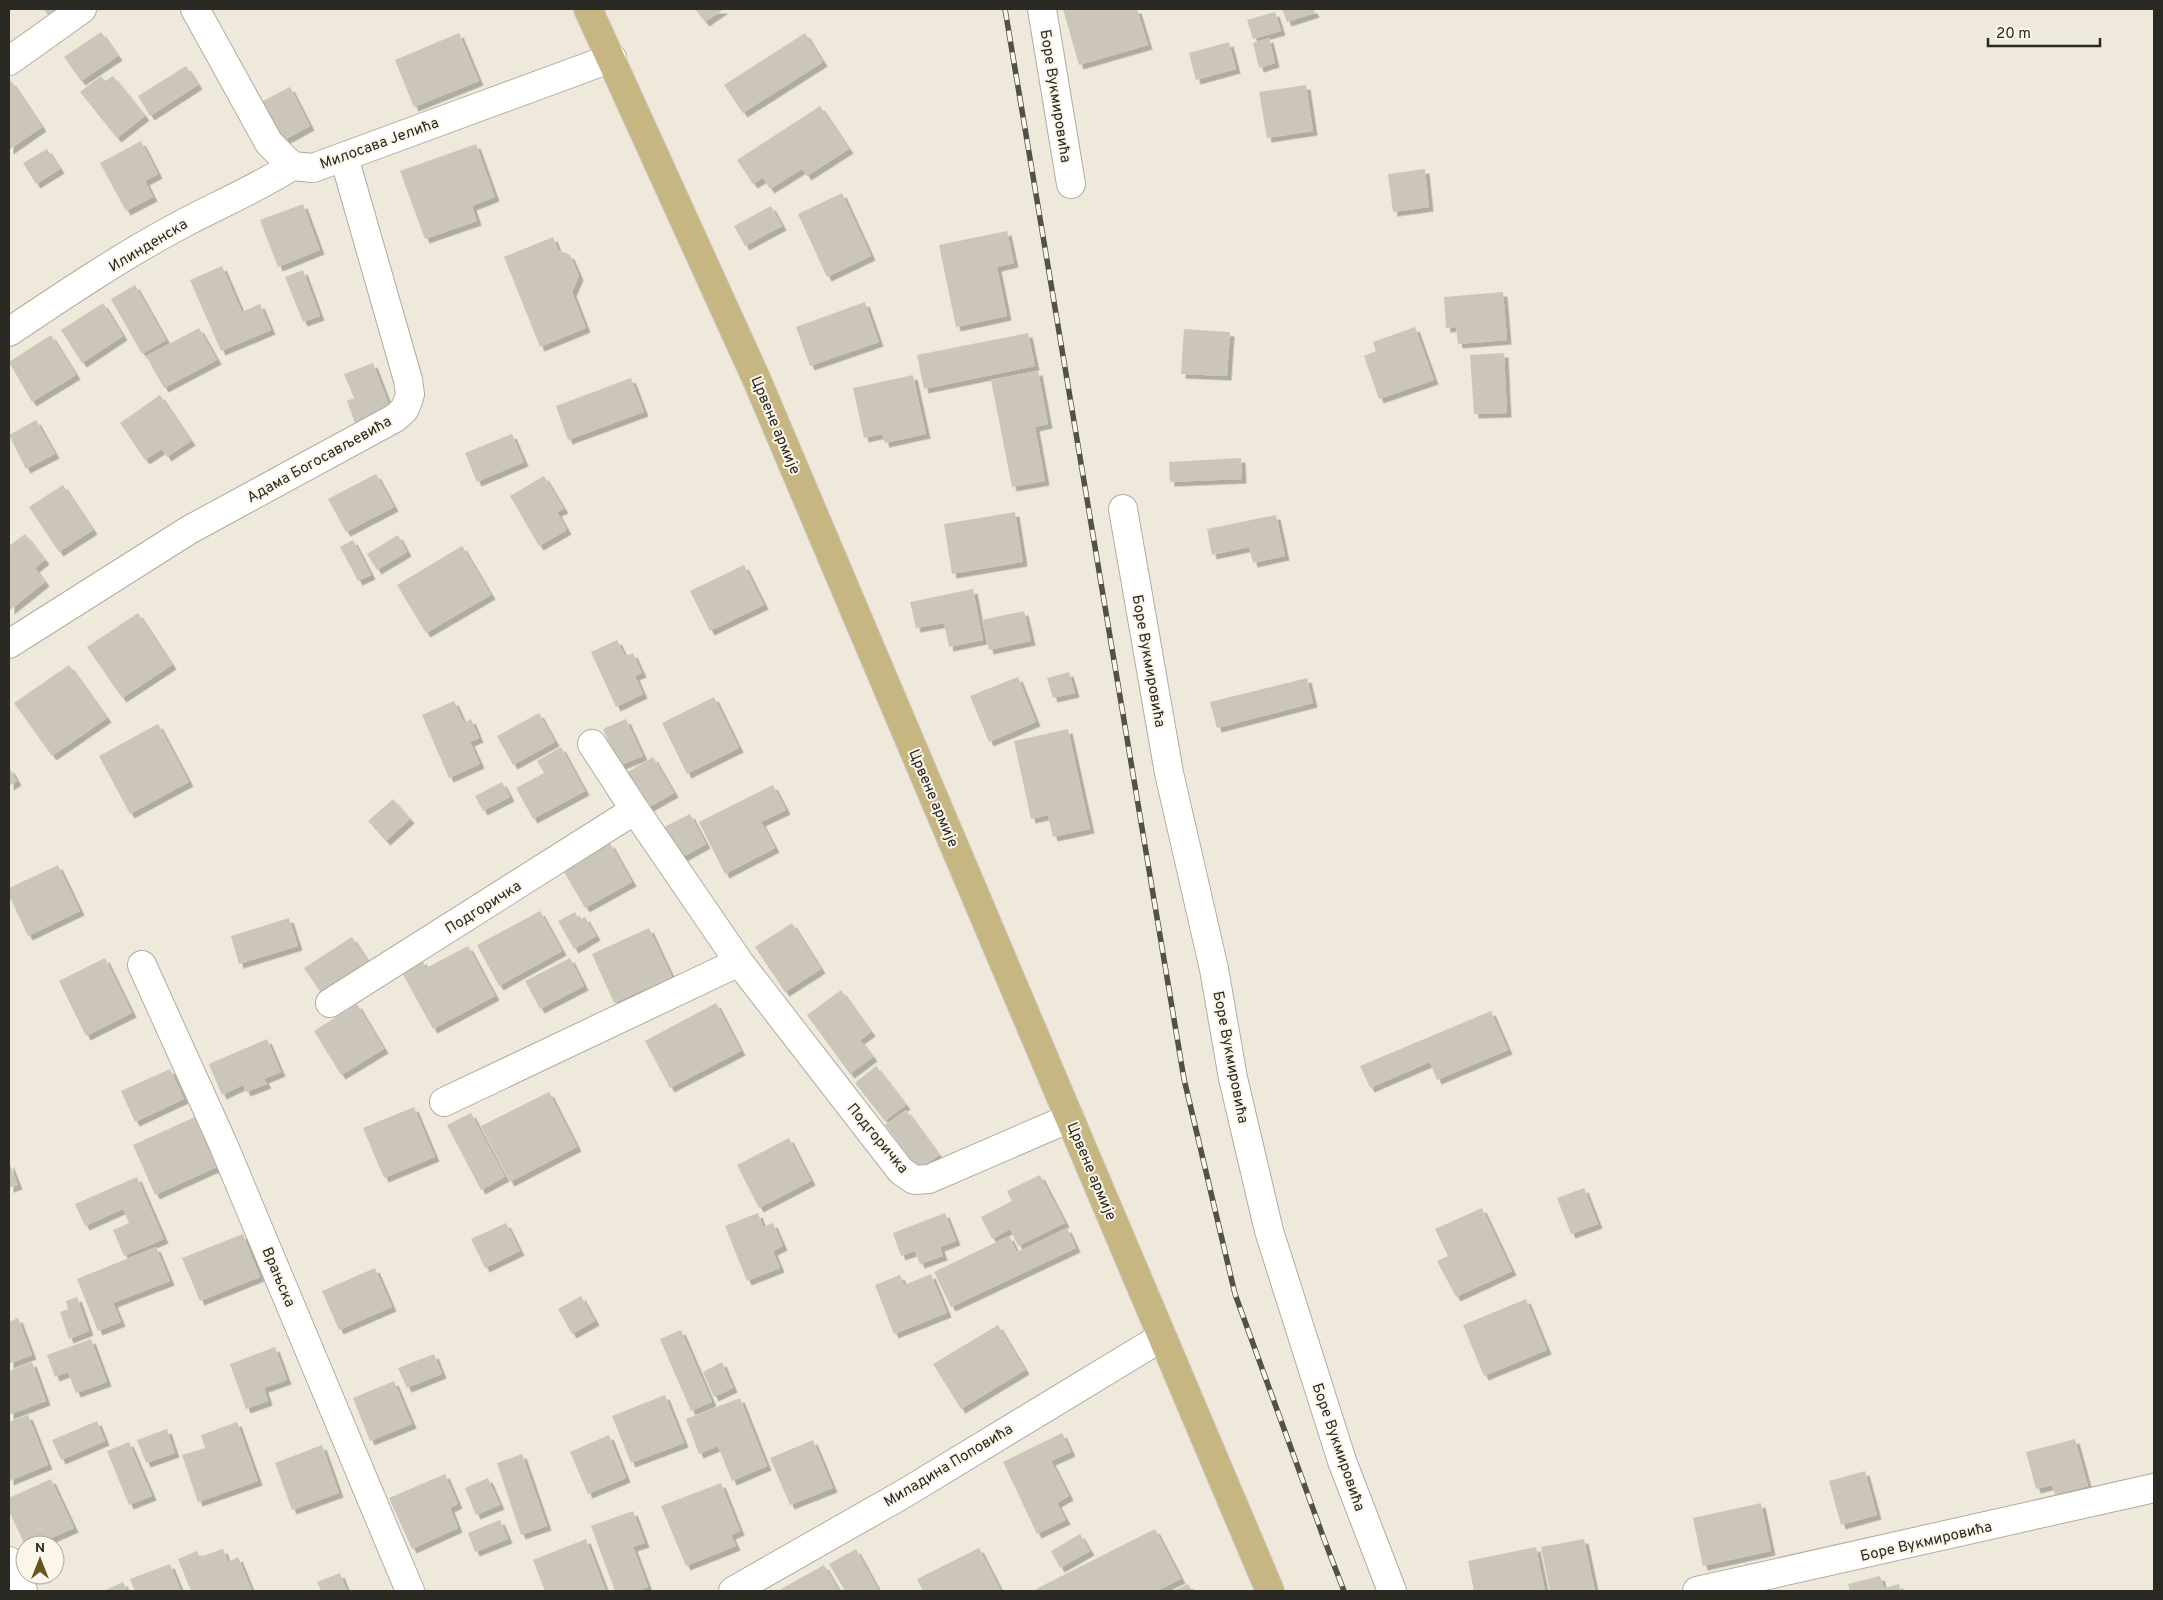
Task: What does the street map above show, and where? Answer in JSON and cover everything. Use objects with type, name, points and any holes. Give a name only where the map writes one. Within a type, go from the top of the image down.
[{"type":"main road","name":"Црвене армије","points":[[588,9],[612,58],[756,378],[1270,1591]]},
{"type":"street","points":[[9,61],[82,9]]},
{"type":"street","points":[[195,9],[269,143],[292,166]]},
{"type":"street","name":"Боре Вукмировића","points":[[1042,9],[1071,184]]},
{"type":"street","name":"Милосава Јелића","points":[[292,166],[313,168],[612,58]]},
{"type":"street","name":"Адама Богосављевића","points":[[9,644],[189,530],[370,432],[404,410],[410,394],[408,380],[344,157]]},
{"type":"street","name":"Илинденска","points":[[9,332],[48,306],[183,224],[264,184],[292,166]]},
{"type":"street","name":"Боре Вукмировића","points":[[1123,509],[1169,773],[1214,970],[1233,1078],[1269,1231],[1342,1461],[1392,1591]]},
{"type":"street","name":"Подгоричка","points":[[592,744],[738,962],[902,1171],[914,1180],[929,1179],[1070,1118]]},
{"type":"street","name":"Подгоричка","points":[[330,1003],[635,810]]},
{"type":"street","points":[[444,1102],[738,962]]},
{"type":"street","name":"Врањска","points":[[142,965],[223,1144],[410,1591]]},
{"type":"street","name":"Миладина Поповића","points":[[733,1591],[905,1493],[1162,1337]]},
{"type":"street","name":"Боре Вукмировића","points":[[1697,1591],[1860,1556],[2154,1488]]},
{"type":"street","points":[[9,1561],[23,1591]]},
{"type":"building","points":[[43,9],[61,9],[50,17]]},
{"type":"building","points":[[695,9],[724,9],[705,22]]},
{"type":"building","points":[[1063,9],[1137,9],[1148,45],[1079,65]]},
{"type":"building","points":[[1282,9],[1313,9],[1315,13],[1287,22]]},
{"type":"building","points":[[1275,12],[1281,31],[1253,39],[1247,20]]},
{"type":"building","points":[[101,32],[118,56],[81,81],[64,57]]},
{"type":"building","points":[[459,33],[479,81],[414,107],[395,60]]},
{"type":"building","points":[[805,33],[823,62],[743,113],[724,85]]},
{"type":"building","points":[[1269,38],[1275,63],[1259,68],[1253,43]]},
{"type":"building","points":[[1229,42],[1236,69],[1196,80],[1189,53]]},
{"type":"building","points":[[186,66],[198,85],[150,116],[138,96]]},
{"type":"building","points":[[101,76],[105,81],[113,76],[145,116],[117,138],[80,92]]},
{"type":"building","points":[[11,81],[42,127],[9,150],[9,82]]},
{"type":"building","points":[[1306,85],[1313,131],[1267,138],[1259,92]]},
{"type":"building","points":[[290,87],[310,126],[279,143],[259,103]]},
{"type":"building","points":[[820,106],[849,149],[807,176],[802,169],[770,189],[763,178],[753,184],[737,160]]},
{"type":"building","points":[[141,141],[158,174],[145,181],[153,197],[126,211],[100,163]]},
{"type":"building","points":[[476,144],[495,197],[472,206],[477,221],[425,239],[400,171]]},
{"type":"building","points":[[47,149],[60,169],[36,184],[23,163]]},
{"type":"building","points":[[1425,169],[1429,207],[1393,212],[1388,174]]},
{"type":"building","points":[[842,193],[871,256],[827,277],[798,214]]},
{"type":"building","points":[[303,204],[320,250],[278,267],[260,220]]},
{"type":"building","points":[[771,206],[782,226],[745,246],[734,226]]},
{"type":"building","points":[[1007,231],[1014,263],[997,267],[1007,316],[956,327],[939,245]]},
{"type":"building","points":[[553,237],[558,250],[570,255],[579,276],[572,292],[586,328],[540,347],[504,257]]},
{"type":"building","points":[[222,266],[242,312],[260,304],[271,330],[221,351],[190,280]]},
{"type":"building","points":[[303,270],[320,316],[303,322],[285,277]]},
{"type":"building","points":[[135,285],[166,340],[142,354],[111,299]]},
{"type":"building","points":[[1503,292],[1507,340],[1458,344],[1456,327],[1446,328],[1444,297]]},
{"type":"building","points":[[865,302],[879,342],[810,366],[796,327]]},
{"type":"building","points":[[103,303],[123,336],[82,363],[61,330]]},
{"type":"building","points":[[1415,327],[1434,380],[1379,399],[1364,356],[1376,351],[1373,342]]},
{"type":"building","points":[[199,328],[217,360],[164,388],[146,356]]},
{"type":"building","points":[[1184,329],[1230,332],[1227,376],[1181,374]]},
{"type":"building","points":[[1028,333],[1035,366],[924,389],[917,355]]},
{"type":"building","points":[[51,335],[76,375],[32,402],[9,362]]},
{"type":"building","points":[[1504,353],[1507,413],[1474,414],[1470,355]]},
{"type":"building","points":[[373,363],[391,410],[355,423],[347,401],[354,398],[344,374]]},
{"type":"building","points":[[1038,371],[1048,424],[1035,427],[1045,481],[1012,487],[991,380]]},
{"type":"building","points":[[913,375],[926,434],[885,443],[882,434],[864,438],[853,388]]},
{"type":"building","points":[[631,378],[644,412],[568,440],[556,406]]},
{"type":"building","points":[[160,395],[191,441],[167,457],[162,449],[145,460],[120,423]]},
{"type":"building","points":[[36,420],[55,454],[26,469],[9,435]]},
{"type":"building","points":[[512,434],[524,462],[477,482],[465,453]]},
{"type":"building","points":[[1241,458],[1242,479],[1170,482],[1169,462]]},
{"type":"building","points":[[376,474],[394,507],[346,532],[328,499]]},
{"type":"building","points":[[544,476],[564,509],[557,512],[567,530],[539,546],[510,496]]},
{"type":"building","points":[[63,485],[93,530],[59,552],[29,507]]},
{"type":"building","points":[[1015,512],[1023,562],[952,574],[944,524]]},
{"type":"building","points":[[1276,515],[1285,556],[1253,563],[1249,547],[1212,555],[1207,529]]},
{"type":"building","points":[[25,534],[45,560],[35,568],[45,582],[10,610],[9,546]]},
{"type":"building","points":[[398,535],[407,552],[377,570],[367,554]]},
{"type":"building","points":[[353,540],[371,575],[358,581],[340,547]]},
{"type":"building","points":[[462,546],[491,595],[426,633],[397,585]]},
{"type":"building","points":[[744,565],[764,605],[710,631],[690,591]]},
{"type":"building","points":[[973,589],[983,640],[949,647],[944,623],[916,628],[910,602]]},
{"type":"building","points":[[1024,611],[1031,641],[989,650],[982,620]]},
{"type":"building","points":[[138,613],[172,665],[122,698],[87,647]]},
{"type":"building","points":[[617,640],[625,656],[633,653],[642,673],[635,676],[643,694],[616,707],[591,652]]},
{"type":"building","points":[[69,665],[107,718],[52,756],[14,703]]},
{"type":"building","points":[[1069,672],[1075,693],[1053,698],[1047,678]]},
{"type":"building","points":[[1018,677],[1036,722],[989,742],[970,696]]},
{"type":"building","points":[[1307,678],[1313,703],[1217,728],[1210,702]]},
{"type":"building","points":[[714,697],[739,748],[687,774],[662,723]]},
{"type":"building","points":[[454,701],[464,723],[471,719],[479,738],[470,742],[480,764],[449,778],[422,715]]},
{"type":"building","points":[[539,713],[555,742],[513,765],[497,736]]},
{"type":"building","points":[[626,719],[643,756],[619,766],[603,729]]},
{"type":"building","points":[[158,724],[189,782],[130,814],[99,756]]},
{"type":"building","points":[[1068,729],[1090,829],[1053,837],[1048,815],[1031,819],[1014,741]]},
{"type":"building","points":[[561,747],[585,791],[533,819],[516,788],[544,773],[537,761]]},
{"type":"building","points":[[653,757],[674,793],[642,811],[621,776]]},
{"type":"building","points":[[9,767],[17,781],[9,786]]},
{"type":"building","points":[[502,782],[510,797],[483,811],[475,796]]},
{"type":"building","points":[[773,785],[786,810],[761,822],[775,848],[725,874],[699,822]]},
{"type":"building","points":[[393,799],[410,819],[386,841],[368,821]]},
{"type":"building","points":[[690,814],[706,844],[681,858],[664,827]]},
{"type":"building","points":[[610,843],[632,882],[585,908],[563,870]]},
{"type":"building","points":[[58,865],[80,911],[28,936],[9,895],[9,888]]},
{"type":"building","points":[[540,911],[562,951],[499,986],[477,945]]},
{"type":"building","points":[[575,912],[579,920],[585,917],[596,936],[574,949],[558,921]]},
{"type":"building","points":[[289,918],[298,946],[239,964],[231,936]]},
{"type":"building","points":[[792,923],[821,969],[785,992],[755,947]]},
{"type":"building","points":[[649,928],[672,977],[614,1003],[592,954]]},
{"type":"building","points":[[352,937],[369,963],[321,993],[304,968]]},
{"type":"building","points":[[468,946],[495,996],[433,1029],[401,971],[422,960],[426,968]]},
{"type":"building","points":[[105,958],[132,1013],[86,1036],[59,981]]},
{"type":"building","points":[[570,958],[584,986],[540,1009],[525,981]]},
{"type":"building","points":[[841,990],[871,1032],[860,1040],[873,1057],[850,1074],[807,1015]]},
{"type":"building","points":[[716,1003],[741,1051],[670,1088],[645,1041]]},
{"type":"building","points":[[357,1004],[384,1049],[341,1075],[314,1031]]},
{"type":"building","points":[[1491,1011],[1508,1050],[1437,1080],[1430,1062],[1370,1088],[1360,1066]]},
{"type":"building","points":[[267,1039],[281,1072],[264,1079],[267,1084],[246,1092],[243,1085],[222,1095],[209,1064]]},
{"type":"building","points":[[876,1066],[906,1105],[885,1121],[855,1083]]},
{"type":"building","points":[[170,1069],[184,1099],[135,1122],[121,1091]]},
{"type":"building","points":[[549,1092],[577,1147],[510,1182],[481,1126]]},
{"type":"building","points":[[414,1107],[435,1157],[384,1178],[363,1128]]},
{"type":"building","points":[[906,1110],[939,1155],[919,1170],[885,1125]]},
{"type":"building","points":[[471,1113],[505,1177],[481,1190],[447,1125]]},
{"type":"building","points":[[197,1116],[219,1166],[155,1195],[133,1145]]},
{"type":"building","points":[[789,1138],[811,1181],[759,1208],[737,1165]]},
{"type":"building","points":[[9,1162],[18,1185],[9,1188]]},
{"type":"building","points":[[1040,1175],[1065,1223],[1018,1246],[1010,1229],[992,1239],[981,1217],[1012,1201],[1007,1191]]},
{"type":"building","points":[[137,1177],[164,1239],[124,1256],[113,1230],[129,1223],[123,1209],[85,1226],[75,1204]]},
{"type":"building","points":[[1584,1188],[1598,1224],[1571,1234],[1557,1198]]},
{"type":"building","points":[[1482,1208],[1512,1271],[1456,1297],[1437,1261],[1448,1256],[1435,1229]]},
{"type":"building","points":[[758,1213],[763,1227],[773,1223],[783,1246],[773,1251],[780,1268],[747,1281],[725,1226]]},
{"type":"building","points":[[945,1213],[956,1241],[940,1247],[943,1256],[920,1264],[915,1251],[901,1256],[893,1233]]},
{"type":"building","points":[[506,1223],[520,1251],[485,1268],[471,1239]]},
{"type":"building","points":[[1067,1228],[1076,1248],[951,1307],[934,1272],[1009,1236],[1017,1252]]},
{"type":"building","points":[[243,1234],[260,1277],[200,1301],[182,1258]]},
{"type":"building","points":[[156,1247],[170,1281],[113,1303],[121,1322],[98,1331],[77,1279]]},
{"type":"building","points":[[375,1268],[392,1307],[339,1330],[322,1291]]},
{"type":"building","points":[[931,1274],[947,1313],[894,1334],[875,1285],[900,1275],[904,1285]]},
{"type":"building","points":[[581,1296],[595,1321],[572,1334],[558,1309]]},
{"type":"building","points":[[77,1297],[89,1331],[69,1339],[60,1312],[68,1309],[66,1301]]},
{"type":"building","points":[[1526,1299],[1547,1350],[1484,1376],[1463,1325]]},
{"type":"building","points":[[18,1318],[32,1355],[9,1364],[9,1322]]},
{"type":"building","points":[[998,1325],[1025,1370],[961,1409],[933,1364]]},
{"type":"building","points":[[681,1330],[712,1402],[691,1411],[660,1339]]},
{"type":"building","points":[[91,1339],[107,1382],[76,1393],[68,1372],[55,1377],[47,1355]]},
{"type":"building","points":[[275,1347],[287,1380],[264,1388],[268,1401],[246,1409],[230,1364]]},
{"type":"building","points":[[434,1354],[442,1374],[407,1388],[398,1368]]},
{"type":"building","points":[[32,1362],[46,1401],[9,1415],[9,1371]]},
{"type":"building","points":[[722,1362],[733,1388],[714,1397],[703,1372]]},
{"type":"building","points":[[394,1381],[412,1424],[370,1441],[353,1398]]},
{"type":"building","points":[[665,1395],[684,1443],[631,1463],[612,1416]]},
{"type":"building","points":[[740,1398],[767,1466],[732,1481],[718,1446],[699,1454],[686,1419]]},
{"type":"building","points":[[28,1415],[48,1465],[9,1481],[9,1422]]},
{"type":"building","points":[[97,1421],[105,1441],[61,1460],[52,1440]]},
{"type":"building","points":[[237,1422],[258,1481],[198,1502],[182,1455],[205,1448],[201,1435]]},
{"type":"building","points":[[167,1429],[175,1453],[146,1463],[137,1440]]},
{"type":"building","points":[[1062,1433],[1071,1452],[1051,1461],[1069,1496],[1057,1503],[1066,1520],[1037,1534],[1003,1462]]},
{"type":"building","points":[[609,1435],[626,1478],[588,1494],[570,1452]]},
{"type":"building","points":[[2075,1439],[2088,1486],[2055,1495],[2052,1485],[2036,1489],[2026,1452]]},
{"type":"building","points":[[813,1440],[833,1488],[790,1505],[770,1458]]},
{"type":"building","points":[[129,1442],[152,1496],[129,1505],[107,1451]]},
{"type":"building","points":[[322,1445],[339,1493],[292,1510],[275,1463]]},
{"type":"building","points":[[522,1454],[547,1526],[521,1535],[497,1463]]},
{"type":"building","points":[[1865,1471],[1877,1515],[1841,1525],[1829,1481]]},
{"type":"building","points":[[445,1474],[458,1504],[450,1508],[458,1528],[412,1549],[389,1498]]},
{"type":"building","points":[[488,1478],[500,1505],[476,1515],[465,1488]]},
{"type":"building","points":[[51,1479],[74,1528],[58,1535],[20,1535],[9,1511],[9,1498]]},
{"type":"building","points":[[721,1483],[740,1531],[731,1535],[736,1546],[686,1566],[661,1506]]},
{"type":"building","points":[[1761,1503],[1771,1551],[1703,1566],[1693,1518]]},
{"type":"building","points":[[633,1511],[645,1543],[633,1547],[648,1587],[637,1591],[615,1591],[591,1526]]},
{"type":"building","points":[[500,1520],[508,1539],[475,1552],[468,1533]]},
{"type":"building","points":[[1155,1529],[1181,1579],[1156,1591],[1038,1591],[1036,1589]]},
{"type":"building","points":[[1080,1534],[1090,1551],[1060,1568],[1051,1551]]},
{"type":"building","points":[[586,1539],[606,1591],[545,1591],[533,1560]]},
{"type":"building","points":[[1584,1539],[1595,1591],[1550,1591],[1541,1547]]},
{"type":"building","points":[[1536,1547],[1545,1591],[1474,1591],[1468,1561]]},
{"type":"building","points":[[979,1548],[1001,1591],[923,1591],[917,1579]]},
{"type":"building","points":[[223,1549],[228,1562],[238,1557],[252,1591],[191,1591],[178,1559],[197,1551],[200,1557]]},
{"type":"building","points":[[856,1549],[879,1591],[845,1591],[829,1564]]},
{"type":"building","points":[[170,1564],[181,1591],[135,1591],[130,1579]]},
{"type":"building","points":[[824,1565],[839,1591],[783,1591],[781,1589]]},
{"type":"building","points":[[340,1573],[347,1591],[321,1591],[317,1582]]},
{"type":"building","points":[[1880,1576],[1884,1588],[1899,1584],[1901,1591],[1850,1591],[1848,1584]]},
{"type":"building","points":[[123,1582],[127,1591],[104,1591]]},
{"type":"building","points":[[1188,1584],[1192,1591],[1173,1591]]},
{"type":"railway","points":[[1005,9],[1184,1079],[1235,1294],[1344,1591]]}]
